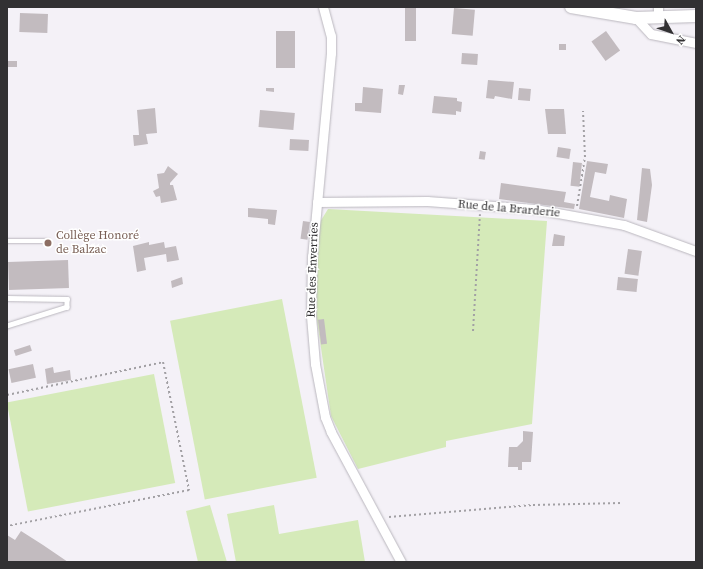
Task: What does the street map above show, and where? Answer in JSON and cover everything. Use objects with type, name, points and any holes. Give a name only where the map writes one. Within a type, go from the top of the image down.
[{"type":"street","name":"Rue des Enverries","points":[[324,7],[330,30],[331,53],[312,256],[310,316],[320,395],[331,432],[401,562]]},
{"type":"street","points":[[571,7],[640,19],[658,13],[696,16]]},
{"type":"street","points":[[640,19],[651,34],[696,43]]},
{"type":"street","name":"Rue de la Brarderie","points":[[317,202],[427,201],[576,215],[634,228],[696,251]]},
{"type":"lane","points":[[7,241],[48,241]]},
{"type":"lane","points":[[7,298],[67,299],[67,306],[7,326]]},
{"type":"path","points":[[576,215],[585,158],[583,111]]},
{"type":"path","points":[[473,331],[480,205]]},
{"type":"path","points":[[7,395],[163,362],[189,490],[7,526]]},
{"type":"path","points":[[376,517],[533,505],[621,503]]},
{"type":"green space","points":[[328,209],[547,221],[532,424],[446,441],[446,447],[358,469],[331,416],[315,307],[320,222]]},
{"type":"green space","points":[[282,299],[317,478],[205,499],[170,321]]},
{"type":"green space","points":[[154,374],[175,483],[28,512],[7,403]]},
{"type":"green space","points":[[210,505],[227,562],[198,562],[186,511]]},
{"type":"green space","points":[[274,505],[279,534],[358,520],[365,562],[236,562],[227,514]]},
{"type":"building","points":[[405,7],[416,7],[416,41],[405,41]]},
{"type":"building","points":[[454,8],[475,10],[473,36],[452,34]]},
{"type":"building","points":[[20,13],[48,14],[47,33],[19,32]]},
{"type":"building","points":[[276,31],[295,31],[295,68],[276,68]]},
{"type":"building","points":[[606,31],[620,50],[606,61],[591,42]]},
{"type":"building","points":[[559,44],[566,44],[566,50],[559,50]]},
{"type":"building","points":[[462,53],[478,54],[477,65],[461,64]]},
{"type":"building","points":[[7,61],[17,61],[17,67],[7,67]]},
{"type":"building","points":[[488,80],[514,82],[512,99],[495,96],[494,99],[486,98]]},
{"type":"building","points":[[399,85],[405,85],[403,95],[398,94]]},
{"type":"building","points":[[363,87],[383,89],[381,113],[355,111],[355,103],[362,103]]},
{"type":"building","points":[[266,88],[274,88],[274,92],[266,91]]},
{"type":"building","points":[[519,88],[531,89],[530,101],[518,100]]},
{"type":"building","points":[[434,96],[457,98],[457,101],[462,102],[461,112],[456,111],[456,115],[432,113]]},
{"type":"building","points":[[155,108],[157,133],[146,134],[148,144],[134,146],[133,135],[139,135],[137,110]]},
{"type":"building","points":[[545,109],[564,109],[566,134],[548,134]]},
{"type":"building","points":[[260,110],[295,113],[293,130],[259,127]]},
{"type":"building","points":[[290,139],[309,140],[308,151],[289,150]]},
{"type":"building","points":[[558,147],[571,149],[569,159],[556,157]]},
{"type":"building","points":[[480,151],[486,152],[485,160],[479,159]]},
{"type":"building","points":[[587,161],[608,164],[606,174],[595,172],[590,197],[609,201],[610,195],[627,199],[624,218],[579,209]]},
{"type":"building","points":[[573,162],[582,163],[579,187],[570,186]]},
{"type":"building","points":[[168,166],[178,174],[170,183],[170,185],[173,185],[177,200],[161,203],[160,196],[156,197],[153,191],[159,188],[157,174],[164,173]]},
{"type":"building","points":[[642,168],[650,169],[652,185],[647,222],[637,220]]},
{"type":"building","points":[[501,183],[566,192],[564,202],[575,204],[574,209],[499,199]]},
{"type":"building","points":[[248,208],[277,210],[275,225],[268,224],[268,219],[248,217]]},
{"type":"building","points":[[303,221],[310,222],[307,240],[300,239]]},
{"type":"building","points":[[554,234],[565,236],[564,246],[552,246]]},
{"type":"building","points":[[149,242],[149,245],[164,242],[165,248],[176,246],[179,260],[167,262],[166,254],[144,258],[146,270],[137,272],[133,246]]},
{"type":"building","points":[[628,249],[642,251],[638,276],[625,274]]},
{"type":"building","points":[[68,260],[69,288],[9,290],[8,262]]},
{"type":"building","points":[[182,277],[183,284],[172,288],[171,281]]},
{"type":"building","points":[[618,277],[638,279],[637,292],[617,290]]},
{"type":"building","points":[[324,319],[327,344],[321,345],[318,320]]},
{"type":"building","points":[[30,345],[32,351],[16,356],[14,350]]},
{"type":"building","points":[[33,364],[36,378],[11,383],[9,369]]},
{"type":"building","points":[[53,367],[54,373],[70,370],[71,380],[47,384],[45,369]]},
{"type":"building","points":[[523,431],[533,432],[531,462],[522,462],[522,470],[518,470],[518,467],[508,467],[509,447],[517,447],[523,441]]},
{"type":"building","points":[[21,531],[68,562],[7,562],[7,535],[15,540]]},
{"type":"place","name":"Collège Honoré de Balzac","points":[[48,243]]}]
